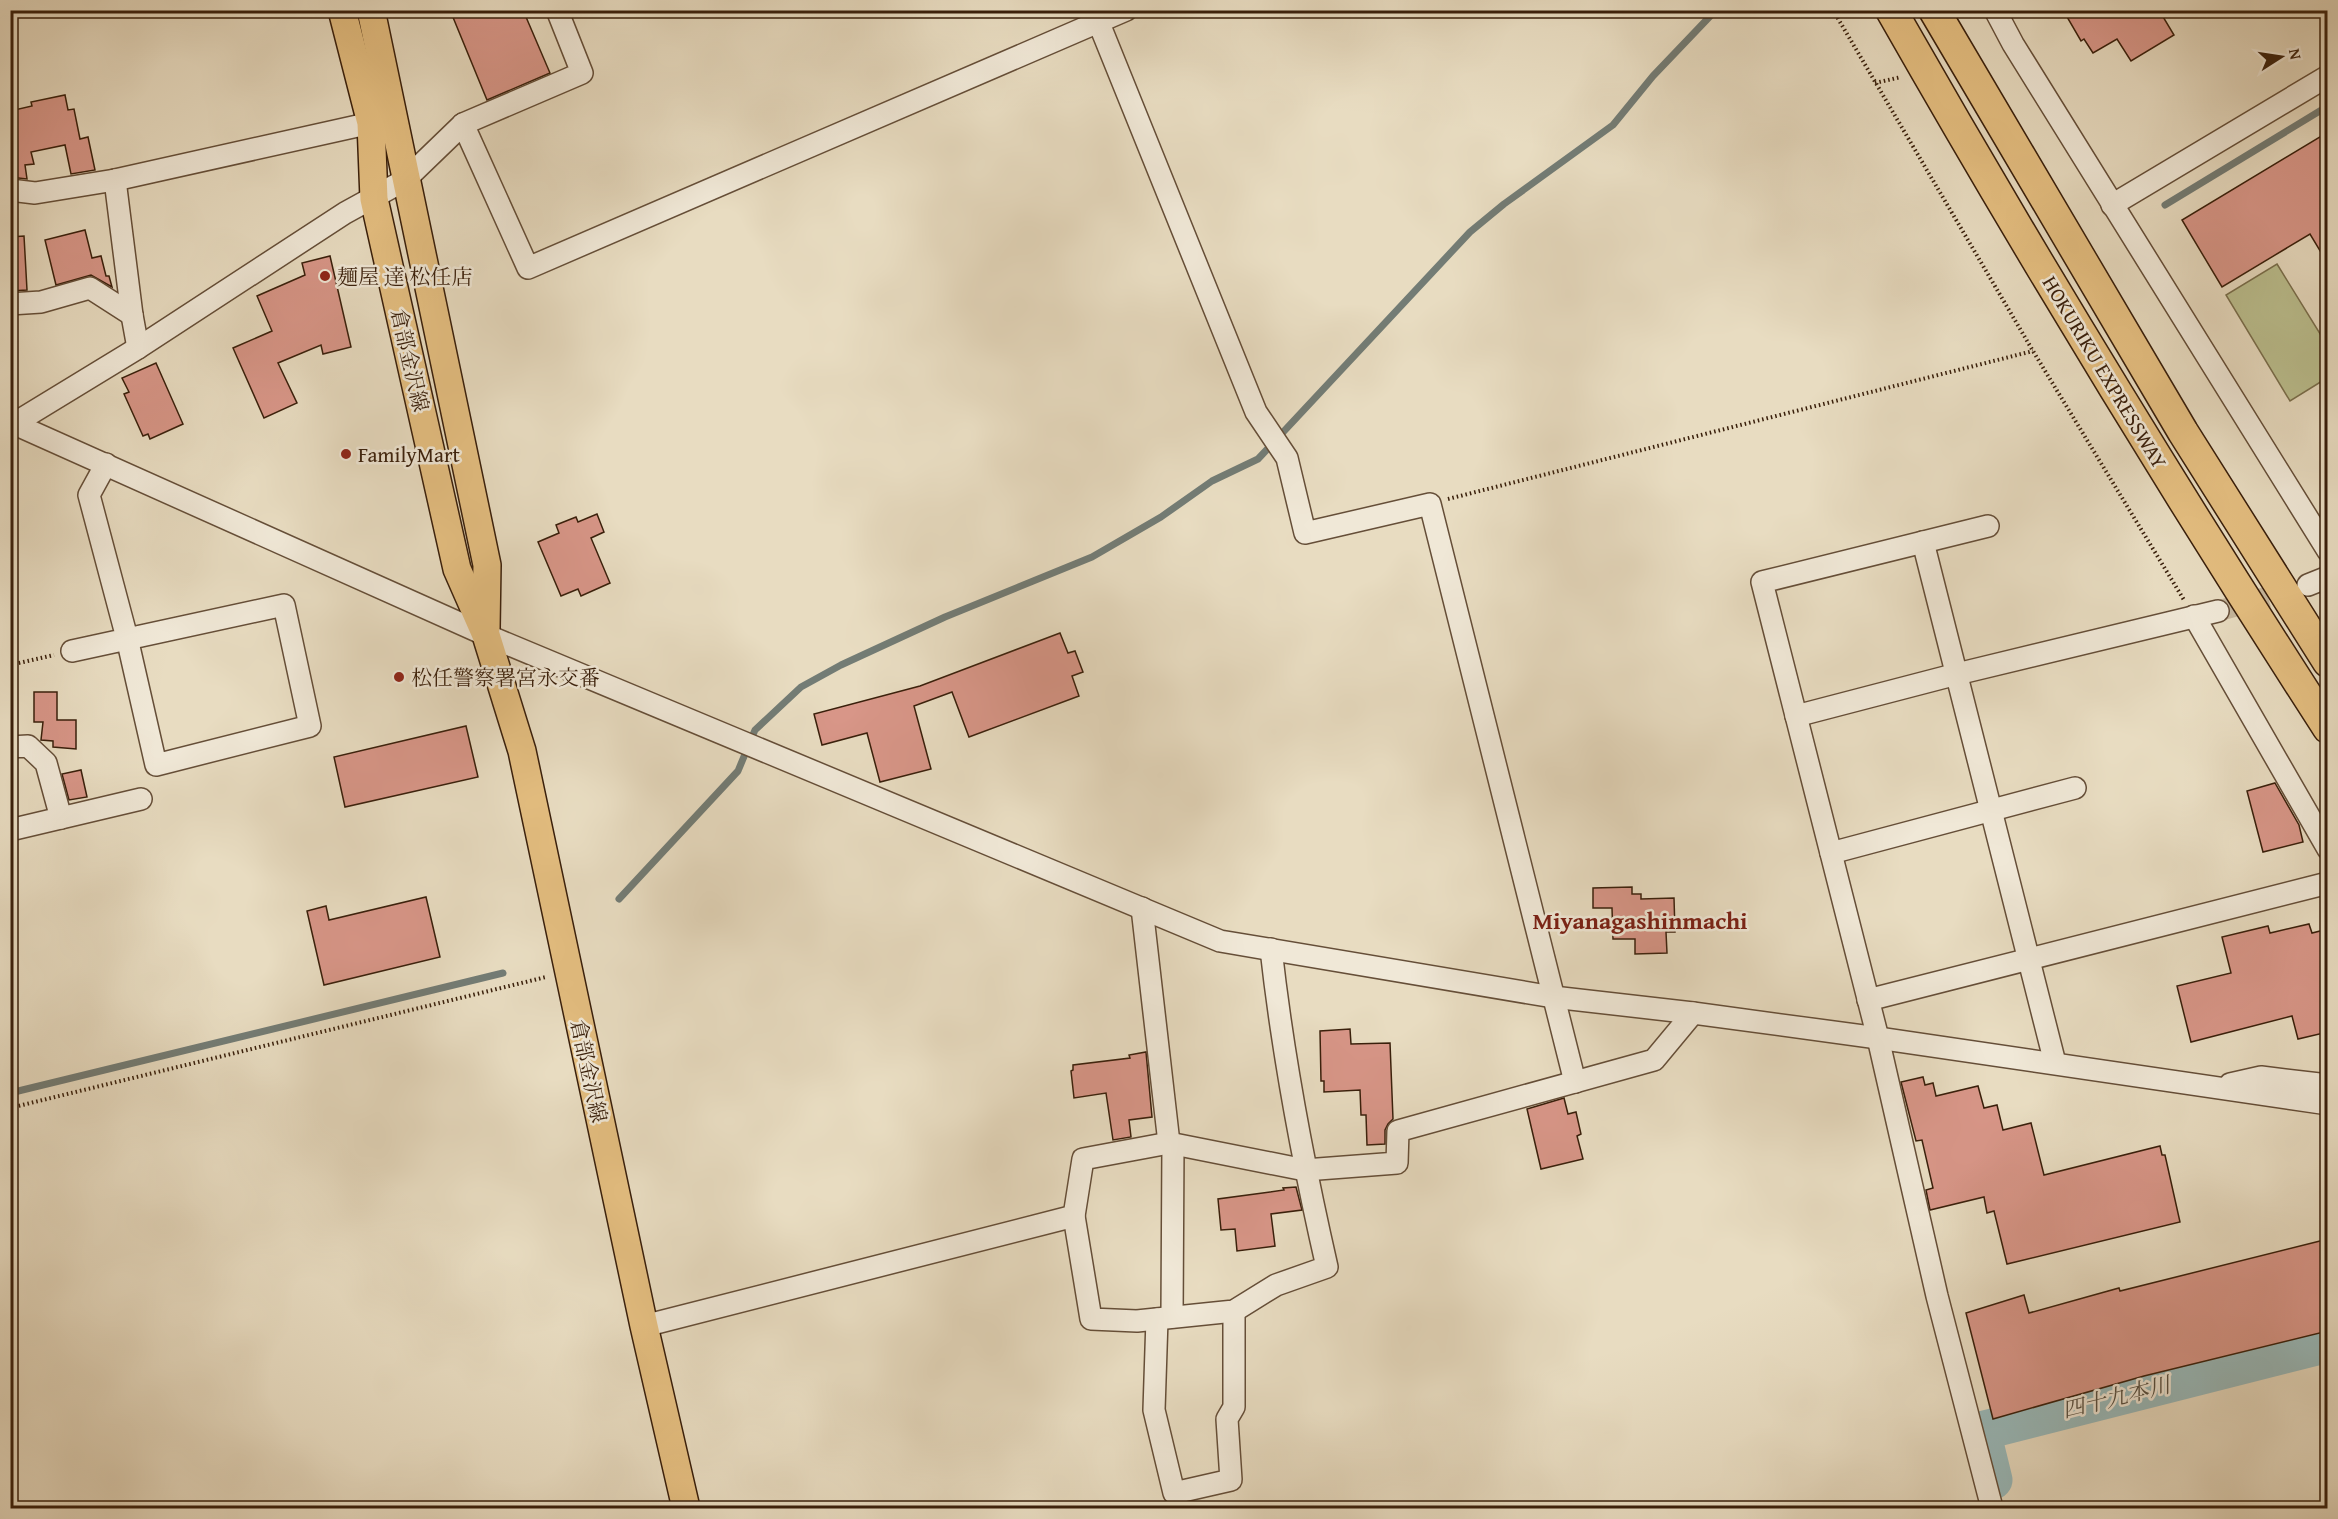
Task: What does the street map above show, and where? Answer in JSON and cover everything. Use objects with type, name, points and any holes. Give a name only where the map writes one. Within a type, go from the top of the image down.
[{"type":"highway","name":"HOKURIKU EXPRESSWAY","points":[[1891,10],[2145,438],[2328,728]]},
{"type":"highway","name":"HOKURIKU EXPRESSWAY","points":[[1934,10],[2183,432],[2328,662]]},
{"type":"main road","name":"倉部金沢線","points":[[342,10],[371,123],[374,199],[457,568],[486,635],[522,751],[567,972],[686,1509]]},
{"type":"main road","name":"倉部金沢線","points":[[371,10],[487,565],[486,635]]},
{"type":"street","points":[[13,423],[138,348],[345,213],[405,180],[463,124],[582,73],[557,10]]},
{"type":"street","points":[[463,124],[528,268],[1096,16],[1126,10]]},
{"type":"street","points":[[1995,10],[2013,44],[2112,205],[2328,551]]},
{"type":"street","points":[[1096,16],[1256,412],[1287,458],[1305,533],[1430,504],[1575,1082]]},
{"type":"street","points":[[2112,205],[2328,76]]},
{"type":"street","points":[[10,190],[35,193],[115,180],[371,123]]},
{"type":"street","points":[[115,180],[138,348]]},
{"type":"street","points":[[10,304],[41,302],[90,288],[132,315]]},
{"type":"street","points":[[13,423],[486,635],[1220,940],[1553,997],[1878,1038],[2328,1104]]},
{"type":"street","points":[[72,651],[127,638],[284,604],[310,726],[156,765],[127,638],[89,495],[106,464]]},
{"type":"street","points":[[1988,526],[1762,582],[1878,1038],[1938,1296],[1992,1509]]},
{"type":"street","points":[[1923,542],[2055,1063]]},
{"type":"street","points":[[2308,585],[2328,577]]},
{"type":"street","points":[[1796,716],[1957,674],[2218,611]]},
{"type":"street","points":[[2194,616],[2328,849]]},
{"type":"street","points":[[10,747],[28,746],[46,763],[61,818]]},
{"type":"street","points":[[1830,853],[2075,788]]},
{"type":"street","points":[[10,830],[141,799]]},
{"type":"street","points":[[1868,1000],[2328,883]]},
{"type":"street","points":[[1142,908],[1171,1144],[1164,1318],[1154,1410],[1176,1501],[1231,1480],[1227,1419],[1233,1407],[1234,1311]]},
{"type":"street","points":[[1270,949],[1280,1035],[1305,1170],[1327,1268],[1276,1285],[1234,1311],[1137,1321],[1091,1318],[1074,1216],[1083,1159],[1171,1144],[1305,1170],[1397,1163],[1398,1131],[1654,1060],[1693,1013]]},
{"type":"street","points":[[2214,1087],[2261,1077],[2328,1085]]},
{"type":"street","points":[[644,1326],[1074,1216]]},
{"type":"path","points":[[1833,10],[2033,351],[2194,616]]},
{"type":"path","points":[[1875,83],[1904,77]]},
{"type":"path","points":[[1430,504],[2033,351]]},
{"type":"path","points":[[10,665],[72,651]]},
{"type":"path","points":[[10,1108],[567,972]]},
{"type":"green space","points":[[2277,264],[2327,345],[2327,378],[2290,401],[2226,295]]},
{"type":"building","points":[[450,10],[523,10],[550,73],[487,100]]},
{"type":"building","points":[[2063,10],[2159,10],[2174,35],[2131,61],[2117,39],[2093,53],[2084,39],[2081,41]]},
{"type":"building","points":[[65,95],[68,110],[74,109],[80,139],[88,137],[95,170],[71,174],[65,145],[31,152],[34,164],[25,165],[27,179],[10,177],[10,111],[32,106],[31,102]]},
{"type":"building","points":[[2328,132],[2328,264],[2310,234],[2222,287],[2182,220]]},
{"type":"building","points":[[85,230],[92,258],[101,256],[106,276],[109,276],[112,287],[91,275],[56,285],[45,240]]},
{"type":"building","points":[[24,236],[27,290],[10,291],[10,237]]},
{"type":"building","points":[[330,256],[351,347],[323,354],[321,345],[278,363],[297,403],[264,418],[233,348],[272,331],[257,296],[305,275],[302,263]]},
{"type":"building","points":[[156,363],[183,424],[150,439],[148,434],[143,436],[124,394],[129,392],[122,378]]},
{"type":"building","points":[[597,514],[604,532],[591,538],[610,583],[581,596],[578,589],[561,596],[538,542],[559,533],[556,525],[576,517],[578,522]]},
{"type":"building","points":[[1060,633],[1068,653],[1075,651],[1083,672],[1072,676],[1079,696],[969,737],[952,692],[914,706],[931,769],[880,782],[867,733],[822,745],[814,714],[920,686]]},
{"type":"building","points":[[34,692],[57,692],[57,720],[76,720],[76,749],[53,747],[53,741],[41,740],[43,722],[34,722]]},
{"type":"building","points":[[466,726],[478,777],[345,807],[334,757]]},
{"type":"building","points":[[81,770],[87,797],[69,800],[62,774]]},
{"type":"building","points":[[2275,783],[2299,825],[2303,842],[2263,852],[2247,791]]},
{"type":"building","points":[[1632,887],[1632,894],[1641,894],[1641,899],[1674,898],[1675,932],[1666,932],[1667,953],[1635,954],[1635,939],[1613,939],[1612,908],[1593,908],[1593,888]]},
{"type":"building","points":[[426,897],[440,957],[324,985],[307,911],[326,906],[329,920]]},
{"type":"building","points":[[2309,924],[2312,933],[2328,929],[2328,1032],[2298,1039],[2292,1016],[2191,1042],[2177,986],[2231,973],[2222,937],[2268,926],[2270,933]]},
{"type":"building","points":[[1350,1029],[1351,1044],[1390,1043],[1393,1119],[1385,1130],[1385,1144],[1367,1145],[1366,1115],[1361,1115],[1360,1090],[1324,1092],[1324,1081],[1321,1081],[1320,1031]]},
{"type":"building","points":[[1146,1052],[1152,1117],[1129,1120],[1131,1137],[1113,1140],[1106,1093],[1074,1098],[1071,1071],[1073,1065],[1130,1058],[1129,1055]]},
{"type":"building","points":[[1923,1077],[1925,1085],[1933,1083],[1936,1096],[1978,1086],[1984,1108],[1997,1105],[2003,1130],[2031,1123],[2044,1175],[2160,1146],[2162,1155],[2165,1155],[2180,1222],[2007,1264],[1994,1211],[1987,1213],[1984,1197],[1930,1210],[1926,1190],[1933,1188],[1922,1140],[1916,1141],[1901,1082]]},
{"type":"building","points":[[1564,1098],[1568,1114],[1576,1112],[1581,1134],[1577,1136],[1583,1159],[1541,1169],[1527,1109]]},
{"type":"building","points":[[1296,1187],[1302,1210],[1271,1214],[1275,1246],[1237,1251],[1235,1229],[1221,1230],[1218,1199]]},
{"type":"building","points":[[2328,1239],[2328,1331],[2144,1376],[1993,1419],[1966,1313],[2024,1295],[2029,1313],[2119,1288],[2120,1291]]},
{"type":"waterway","points":[[619,899],[738,771],[755,730],[801,687],[841,665],[945,617],[1092,557],[1161,517],[1212,481],[1258,459],[1470,232],[1504,204],[1613,125],[1653,76],[1716,10]]},
{"type":"waterway","points":[[2165,205],[2328,106]]},
{"type":"waterway","points":[[10,1093],[503,973]]},
{"type":"waterway","name":"四十九本川","points":[[1993,1480],[1981,1431],[2328,1343]]},
{"type":"tunnel","points":[[2218,611],[2296,589]]},
{"type":"place","name":"麺屋 達 松任店","points":[[325,276]]},
{"type":"place","name":"FamilyMart","points":[[346,454]]},
{"type":"place","name":"松任警察署宮永交番","points":[[399,677]]},
{"type":"district","name":"Miyanagashinmachi","points":[[1640,920]]}]
